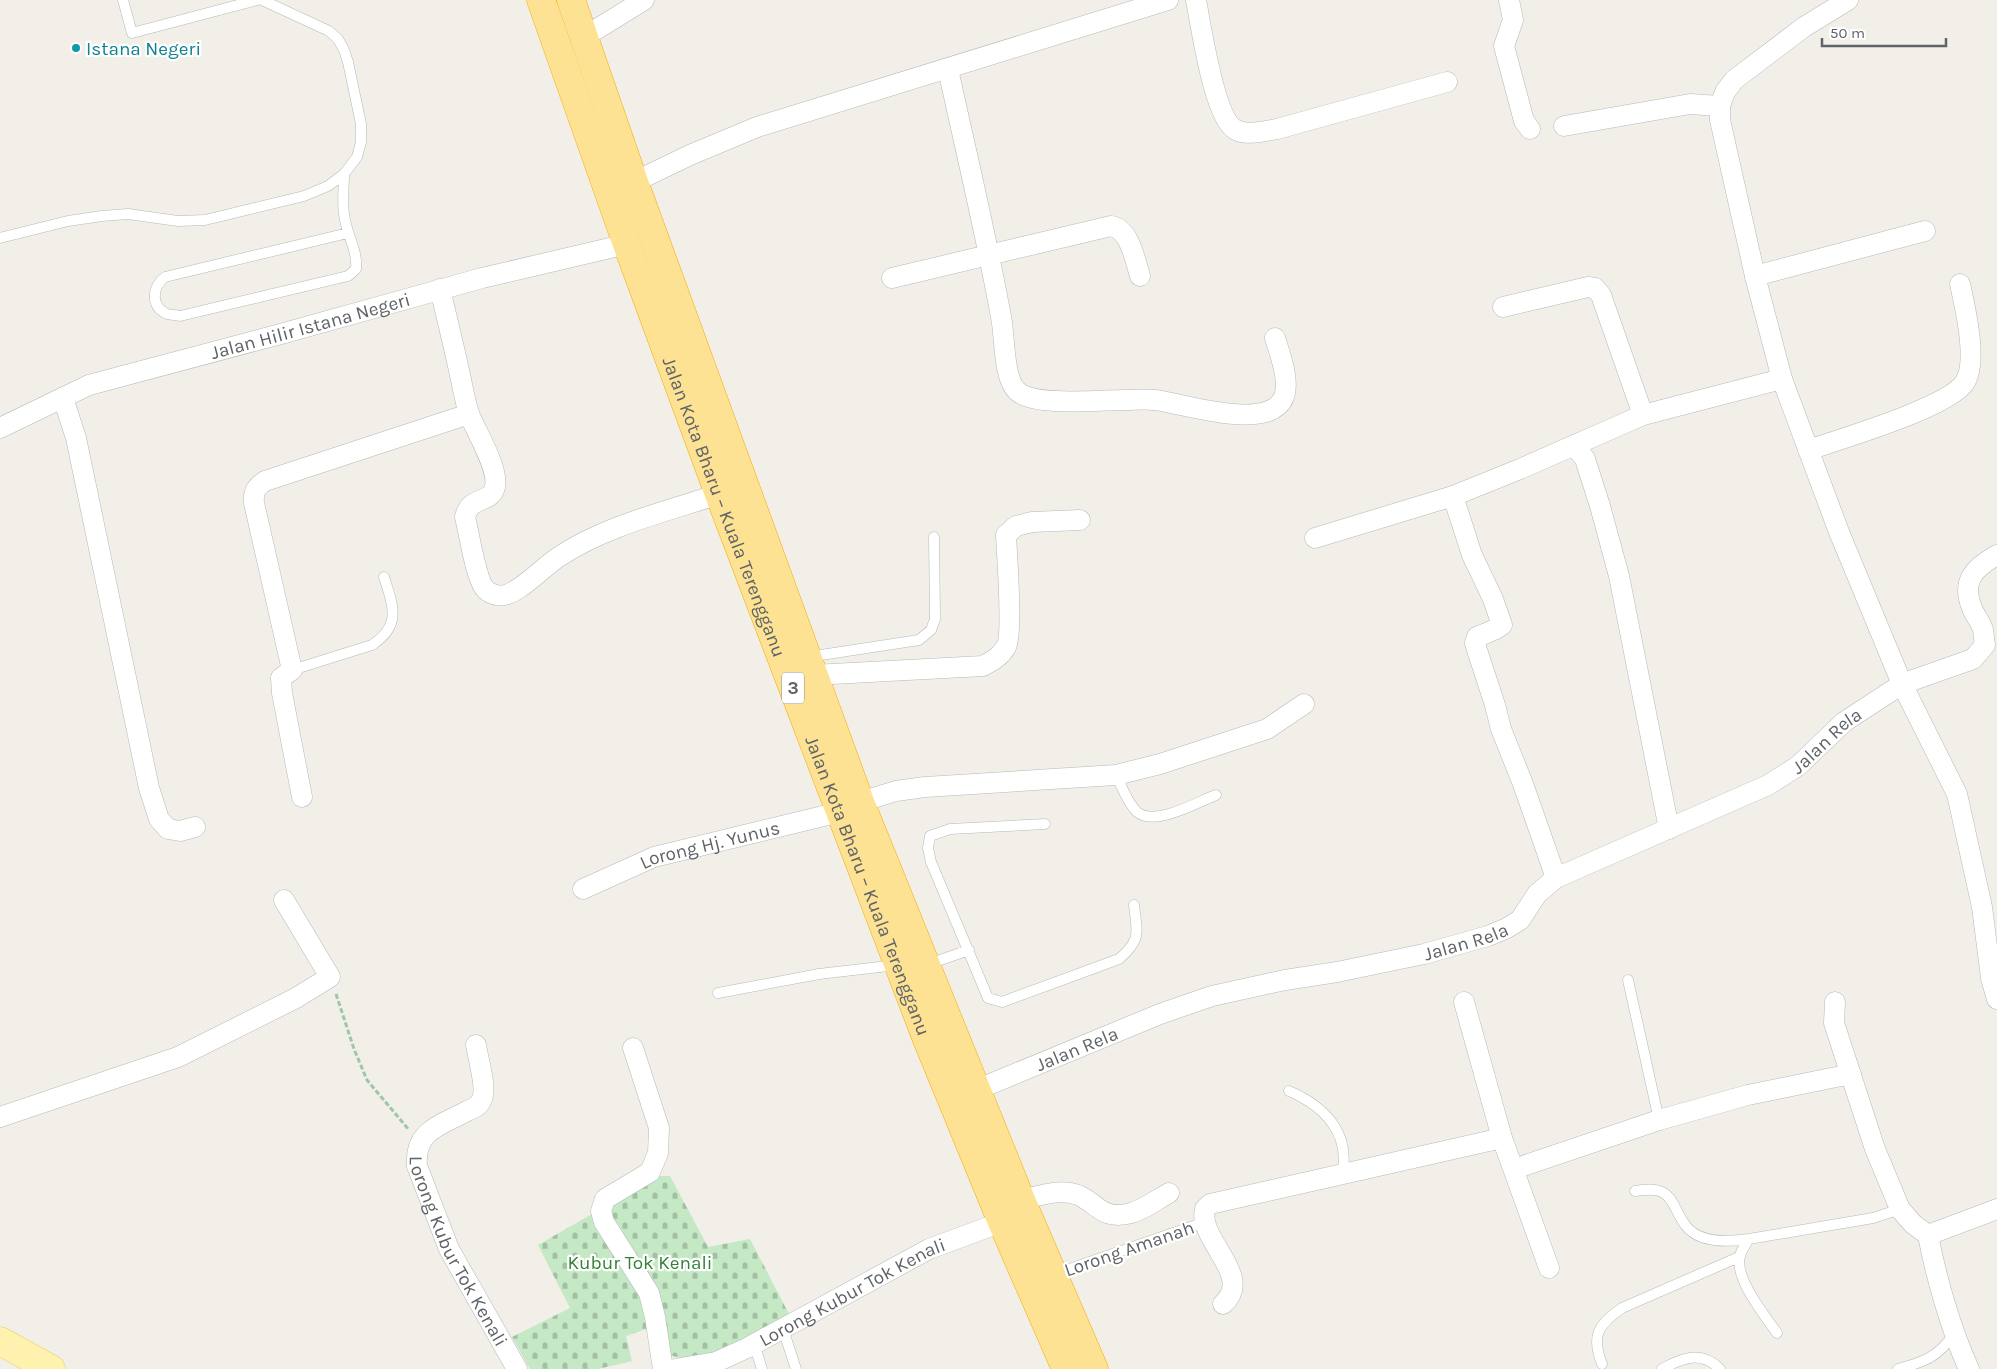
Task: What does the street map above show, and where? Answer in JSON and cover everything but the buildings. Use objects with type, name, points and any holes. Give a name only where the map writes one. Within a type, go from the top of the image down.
[{"type":"highway","name":"Jalan Kota Bharu – Kuala Terengganu","points":[[542,0],[627,244],[719,494],[850,807],[925,965],[1021,1200],[1094,1369]]},
{"type":"highway","name":"Jalan Kota Bharu – Kuala Terengganu","points":[[570,0],[809,666],[898,964],[1002,1222],[1066,1369]]},
{"type":"main road","points":[[0,1341],[51,1369]]},
{"type":"street","points":[[584,36],[644,0]]},
{"type":"street","points":[[634,182],[690,155],[757,127],[1168,0]]},
{"type":"street","points":[[1196,0],[1214,88],[1224,118],[1235,130],[1254,133],[1277,129],[1447,82]]},
{"type":"street","points":[[1510,0],[1513,20],[1504,46],[1524,121],[1530,129]]},
{"type":"street","points":[[1848,0],[1804,27],[1734,80],[1725,92],[1720,106],[1720,120],[1755,276],[1782,379],[1838,532],[1902,684],[1956,794],[1982,907],[1991,978],[1997,999]]},
{"type":"street","points":[[948,69],[1002,320],[1008,376],[1016,390],[1033,399],[1057,401],[1154,400],[1234,415],[1254,415],[1272,409],[1284,398],[1286,379],[1276,338]]},
{"type":"street","points":[[1564,126],[1690,104],[1720,106]]},
{"type":"street","points":[[892,278],[1111,226],[1118,227],[1125,235],[1140,276]]},
{"type":"street","points":[[1755,276],[1925,231]]},
{"type":"street","name":"Jalan Hilir Istana Negeri","points":[[0,428],[89,385],[440,289],[627,244]]},
{"type":"street","points":[[1808,450],[1930,407],[1953,394],[1966,382],[1970,362],[1970,337],[1960,284]]},
{"type":"street","points":[[1503,307],[1588,287],[1595,288],[1601,295],[1643,415]]},
{"type":"street","points":[[440,289],[469,414],[490,460],[495,488],[489,497],[474,502],[467,508],[465,518],[480,579],[486,590],[498,596],[510,595],[544,567],[577,544],[719,494]]},
{"type":"street","points":[[1315,538],[1453,496],[1520,470],[1643,415],[1782,379]]},
{"type":"street","points":[[63,398],[76,438],[135,729],[149,788],[159,819],[168,830],[195,827]]},
{"type":"street","points":[[302,797],[282,693],[281,678],[292,670],[254,503],[257,487],[265,481],[469,414]]},
{"type":"street","points":[[1574,445],[1585,459],[1619,576],[1669,829]]},
{"type":"street","points":[[1453,496],[1472,555],[1493,598],[1502,625],[1477,637],[1476,650],[1496,705],[1502,729],[1556,878]]},
{"type":"street","points":[[809,666],[983,666],[998,658],[1007,645],[1009,629],[1006,535],[1016,526],[1032,522],[1080,520]]},
{"type":"street","name":"Jalan Rela","points":[[976,1090],[1160,1014],[1212,996],[1424,954],[1488,936],[1508,928],[1520,920],[1537,894],[1556,878],[1768,786],[1798,766],[1844,722],[1902,684],[1973,659],[1985,646],[1983,629],[1967,594],[1970,579],[1979,567],[1997,555]]},
{"type":"street","name":"Lorong Hj. Yunus","points":[[583,889],[654,858],[850,807],[896,791],[925,787],[1116,775],[1160,764],[1267,729],[1304,704]]},
{"type":"street","points":[[0,1117],[178,1057],[296,998],[330,977],[284,900]]},
{"type":"street","points":[[1464,1002],[1502,1138],[1549,1268]]},
{"type":"street","points":[[1835,1002],[1834,1023],[1875,1149],[1900,1209],[1928,1235],[1955,1333],[1969,1369]]},
{"type":"street","name":"Lorong Kubur Tok Kenali","points":[[476,1045],[484,1089],[482,1099],[476,1107],[430,1131],[420,1141],[416,1152],[417,1166],[449,1249],[517,1369]]},
{"type":"street","points":[[633,1048],[659,1128],[658,1153],[650,1172],[605,1199],[601,1211],[604,1222],[648,1293],[655,1317],[663,1369]]},
{"type":"street","points":[[1514,1170],[1659,1120],[1748,1095],[1851,1074]]},
{"type":"street","points":[[1223,1304],[1230,1298],[1233,1289],[1232,1278],[1205,1222],[1204,1214],[1205,1209],[1215,1201],[1502,1138]]},
{"type":"street","points":[[1021,1200],[1064,1192],[1079,1196],[1098,1209],[1110,1214],[1126,1214],[1138,1211],[1169,1194]]},
{"type":"street","points":[[1928,1235],[1997,1209]]},
{"type":"street","name":"Lorong Kubur Tok Kenali","points":[[675,1369],[716,1362],[783,1329],[929,1249],[1002,1222]]},
{"type":"lane","points":[[123,0],[132,33],[257,0]]},
{"type":"lane","points":[[0,238],[68,221],[102,216],[128,214],[178,222],[205,220],[304,196],[328,186],[344,174],[357,157],[361,142],[361,124],[344,50],[329,31],[262,0]]},
{"type":"lane","points":[[344,174],[344,214],[348,234],[357,260],[356,269],[348,276],[180,316],[166,314],[158,304],[154,292],[157,283],[165,277],[348,234]]},
{"type":"lane","points":[[809,666],[919,640],[931,630],[935,619],[934,537]]},
{"type":"lane","points":[[292,670],[372,645],[383,638],[391,627],[393,613],[384,577]]},
{"type":"lane","points":[[1116,775],[1131,804],[1138,813],[1147,817],[1159,818],[1216,795]]},
{"type":"lane","points":[[1045,824],[950,829],[930,836],[928,848],[931,862],[988,998],[1002,1002],[1119,959],[1134,947],[1137,934],[1134,905]]},
{"type":"lane","points":[[925,965],[968,950]]},
{"type":"lane","points":[[718,993],[820,974],[898,964]]},
{"type":"lane","points":[[1628,980],[1659,1120]]},
{"type":"lane","points":[[1289,1091],[1303,1097],[1329,1118],[1338,1132],[1344,1146],[1345,1161],[1342,1174]]},
{"type":"lane","points":[[1635,1191],[1651,1189],[1663,1192],[1671,1200],[1687,1228],[1701,1237],[1725,1241],[1748,1239],[1873,1218],[1900,1209]]},
{"type":"lane","name":"Lorong Amanah","points":[[1053,1275],[1205,1222]]},
{"type":"lane","points":[[1748,1239],[1739,1257],[1746,1288],[1777,1333]]},
{"type":"lane","points":[[1602,1364],[1597,1350],[1597,1336],[1601,1326],[1609,1317],[1622,1308],[1739,1257]]},
{"type":"lane","points":[[783,1329],[796,1369]]},
{"type":"lane","points":[[1898,1369],[1918,1364],[1934,1356],[1944,1348],[1955,1333]]},
{"type":"lane","points":[[754,1344],[762,1369]]},
{"type":"lane","points":[[1662,1369],[1679,1359],[1700,1357],[1720,1369]]},
{"type":"path","points":[[330,977],[354,1049],[367,1080],[400,1121],[420,1141]]},
{"type":"green space","name":"Kubur Tok Kenali","points":[[658,1176],[670,1176],[708,1247],[750,1239],[790,1316],[746,1341],[716,1354],[684,1358],[668,1355],[652,1327],[626,1336],[632,1361],[598,1369],[530,1369],[512,1337],[570,1308],[538,1245]]},
{"type":"place","name":"Istana Negeri","points":[[76,48]]}]
